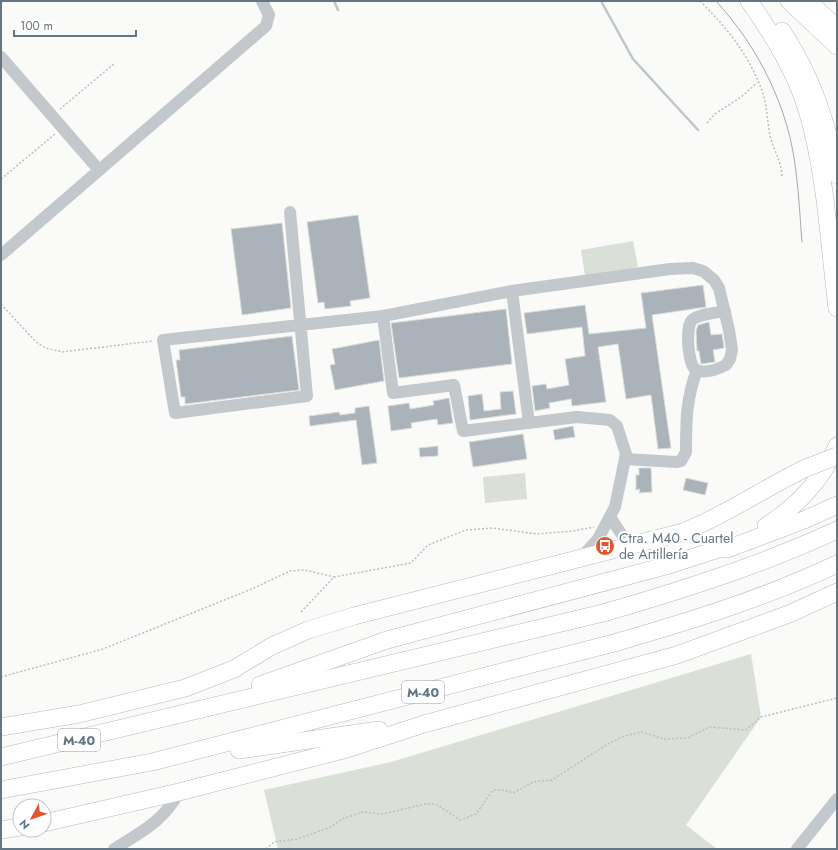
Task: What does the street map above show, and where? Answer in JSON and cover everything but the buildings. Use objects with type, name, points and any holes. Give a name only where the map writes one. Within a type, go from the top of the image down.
[{"type":"highway","points":[[749,1],[782,52],[807,112],[817,154],[837,308]]},
{"type":"highway","points":[[756,1],[781,30],[807,74],[832,144],[837,175]]},
{"type":"highway","points":[[789,1],[837,46]]},
{"type":"highway","points":[[808,1],[837,28]]},
{"type":"highway","points":[[718,549],[724,542],[766,526],[786,513],[807,494],[824,472],[837,446]]},
{"type":"highway","points":[[1,728],[79,714],[185,688],[234,669],[272,646],[308,630],[354,616],[683,532],[709,522],[779,481],[806,468],[837,456]]},
{"type":"highway","points":[[146,723],[387,640],[662,567],[718,549],[734,546],[804,520],[837,505]]},
{"type":"highway","name":"M-40","points":[[1,757],[603,613],[685,590],[743,570],[837,530]]},
{"type":"highway","name":"M-40","points":[[1,790],[152,762],[689,622],[759,598],[837,564]]},
{"type":"highway","points":[[52,821],[180,792],[347,749],[424,724],[677,654],[789,614],[837,592]]},
{"type":"highway","points":[[152,762],[183,761],[252,747],[424,724]]},
{"type":"highway","points":[[1,830],[12,828]]},
{"type":"street","points":[[1,255],[266,26],[269,15],[262,1]]},
{"type":"street","points":[[1,57],[99,170]]},
{"type":"street","points":[[290,212],[300,325],[307,396],[175,413],[163,340],[300,325],[383,316],[512,291],[670,269],[693,268],[703,271],[714,280],[719,288],[725,311],[732,350],[730,359],[726,365],[718,368],[697,370],[693,368],[691,362],[688,331],[692,320],[725,311]]},
{"type":"street","points":[[512,291],[529,423]]},
{"type":"street","points":[[383,316],[392,393],[454,385],[464,431],[577,417],[610,420],[617,426],[626,454],[615,507],[598,539],[580,559]]},
{"type":"street","points":[[625,459],[676,462],[684,458],[686,452],[686,412],[690,389],[697,370]]},
{"type":"street","points":[[608,521],[622,535],[634,544]]},
{"type":"street","points":[[114,849],[150,828],[166,812],[180,792]]},
{"type":"street","points":[[797,849],[837,799]]},
{"type":"path","points":[[700,1],[725,25],[740,47],[758,83],[768,114],[770,137],[782,164],[782,176]]},
{"type":"path","points":[[52,116],[115,63]]},
{"type":"path","points":[[707,122],[715,114],[741,97],[758,83]]},
{"type":"path","points":[[1,179],[62,128]]},
{"type":"path","points":[[1,304],[36,342],[46,348],[62,352],[163,340]]},
{"type":"path","points":[[1,677],[103,649],[254,588],[290,571],[305,570],[334,576],[411,563],[428,545],[466,530],[493,528],[537,534],[573,531],[608,521]]},
{"type":"path","points":[[301,612],[334,576]]},
{"type":"path","points":[[266,849],[274,842],[297,839],[331,827],[342,819],[362,812],[383,814],[425,804],[436,804],[460,820],[476,814],[493,790],[513,793],[533,782],[552,780],[606,745],[624,736],[642,732],[664,739],[688,738],[709,727],[746,730],[761,717],[837,698]]},
{"type":"path","points":[[191,849],[198,849]]},
{"type":"shaded area","points":[[633,241],[638,267],[585,276],[581,250]]},
{"type":"shaded area","points":[[525,473],[527,499],[485,503],[483,477]]},
{"type":"shaded area","points":[[751,654],[761,717],[686,825],[717,849],[278,849],[264,790],[391,762]]},
{"type":"waterway","points":[[334,1],[338,10]]},
{"type":"waterway","points":[[601,1],[633,59],[698,130]]},
{"type":"tram line","points":[[716,1],[746,39],[770,80],[779,102],[787,125],[792,148],[797,181],[802,242]]},
{"type":"place","name":"Ctra. M40 - Cuartel de Artillería","points":[[605,546]]}]
